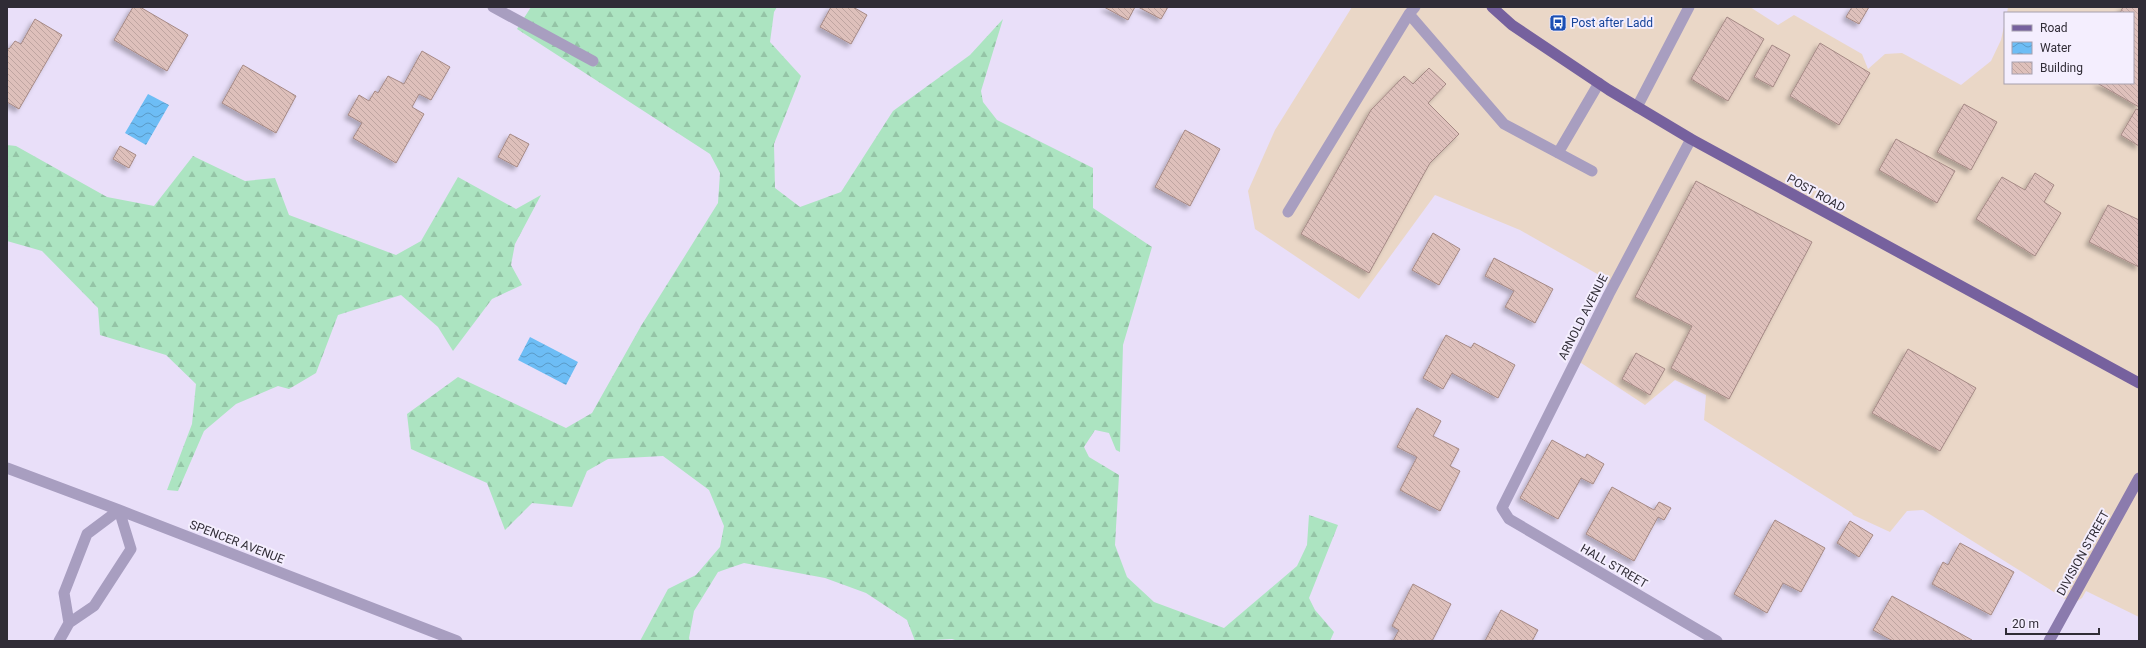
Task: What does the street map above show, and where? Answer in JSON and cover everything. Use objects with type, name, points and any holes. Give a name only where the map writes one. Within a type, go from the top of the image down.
[{"type":"main road","name":"POST ROAD","points":[[1492,7],[1512,25],[1599,83],[1691,139],[2139,383]]},
{"type":"main road","name":"DIVISION STREET","points":[[2049,641],[2139,478]]},
{"type":"street","points":[[493,7],[593,62]]},
{"type":"street","points":[[1637,107],[1689,7]]},
{"type":"street","points":[[1288,212],[1412,10],[1504,124],[1592,171]]},
{"type":"street","points":[[1558,153],[1599,83]]},
{"type":"street","name":"ARNOLD AVENUE","points":[[1502,508],[1606,301],[1691,139]]},
{"type":"street","name":"SPENCER AVENUE","points":[[7,468],[456,641]]},
{"type":"street","name":"HALL STREET","points":[[1502,508],[1509,519],[1718,641]]},
{"type":"street","points":[[59,641],[69,623],[94,606],[131,549],[119,510],[87,534],[64,593],[69,623]]},
{"type":"shaded area","points":[[1352,7],[1750,7],[1778,25],[1794,15],[1862,54],[1868,69],[1885,54],[1902,53],[1961,85],[1991,61],[2001,40],[2004,26],[2004,84],[2134,84],[2134,12],[2007,12],[2008,7],[2139,7],[2139,617],[2086,591],[2082,598],[2073,604],[1923,510],[1907,511],[1890,532],[1853,515],[1704,420],[1706,395],[1675,380],[1645,405],[1572,357],[1608,288],[1606,279],[1520,230],[1435,195],[1359,299],[1255,229],[1248,191],[1275,130]]},
{"type":"green space","points":[[531,7],[777,7],[774,12],[770,42],[801,76],[774,144],[775,188],[800,207],[841,192],[893,111],[970,55],[1003,19],[981,91],[983,102],[997,120],[1093,168],[1093,208],[1152,247],[1123,345],[1120,452],[1116,450],[1109,433],[1095,430],[1084,447],[1089,457],[1119,475],[1115,545],[1127,577],[1154,602],[1224,628],[1297,566],[1307,545],[1309,515],[1338,525],[1309,598],[1315,610],[1334,632],[1330,641],[958,641],[952,639],[915,641],[907,620],[866,593],[825,578],[744,563],[718,572],[694,611],[689,638],[690,641],[640,641],[668,589],[696,575],[720,547],[724,526],[709,490],[663,456],[608,459],[587,471],[572,507],[532,503],[505,530],[487,483],[411,449],[407,414],[458,377],[566,428],[592,413],[641,326],[718,203],[720,173],[710,154],[517,29]]},
{"type":"green space","points":[[7,145],[16,146],[107,197],[154,206],[193,156],[245,181],[275,178],[289,215],[396,255],[421,241],[458,177],[516,209],[541,195],[515,244],[511,265],[522,285],[492,299],[453,351],[438,327],[401,295],[338,315],[316,373],[289,389],[278,386],[236,404],[204,431],[178,491],[167,490],[192,424],[196,384],[166,355],[100,335],[98,308],[42,251],[7,241]]},
{"type":"water","points":[[148,94],[169,105],[146,145],[125,133]]},
{"type":"water","points":[[530,337],[578,362],[566,385],[518,360]]},
{"type":"building","points":[[133,7],[140,7],[188,35],[167,71],[114,40]]},
{"type":"building","points":[[831,7],[853,7],[867,15],[851,44],[820,27]]},
{"type":"building","points":[[1104,7],[1135,7],[1128,20]]},
{"type":"building","points":[[1138,7],[1168,7],[1161,19]]},
{"type":"building","points":[[1852,7],[1869,7],[1859,24],[1846,17]]},
{"type":"building","points":[[2123,7],[2139,7],[2139,107],[2099,84],[2134,84],[2134,12],[2120,12]]},
{"type":"building","points":[[1727,17],[1764,39],[1728,101],[1691,79]]},
{"type":"building","points":[[35,19],[62,35],[19,109],[7,102],[7,48],[9,49],[15,41],[21,44]]},
{"type":"building","points":[[1820,43],[1870,73],[1839,125],[1790,96]]},
{"type":"building","points":[[1772,45],[1790,55],[1773,87],[1754,77]]},
{"type":"building","points":[[422,51],[450,67],[431,100],[419,94],[412,107],[424,114],[396,163],[353,138],[362,123],[348,115],[359,95],[369,101],[375,91],[378,93],[388,76],[404,84]]},
{"type":"building","points":[[243,65],[296,96],[276,133],[222,103]]},
{"type":"building","points":[[1429,68],[1446,84],[1428,103],[1459,134],[1430,163],[1369,273],[1301,234],[1371,110],[1404,76],[1413,84]]},
{"type":"building","points":[[1964,104],[1997,122],[1971,170],[1937,152]]},
{"type":"building","points":[[2136,109],[2139,110],[2139,146],[2121,135]]},
{"type":"building","points":[[1185,130],[1220,149],[1190,206],[1155,187]]},
{"type":"building","points":[[510,134],[529,144],[517,167],[498,157]]},
{"type":"building","points":[[1896,139],[1955,171],[1937,203],[1879,170]]},
{"type":"building","points":[[120,146],[136,155],[129,168],[113,159]]},
{"type":"building","points":[[2035,173],[2054,185],[2044,202],[2061,213],[2035,256],[1976,219],[2002,177],[2025,190]]},
{"type":"building","points":[[1696,181],[1812,242],[1729,399],[1671,368],[1692,326],[1635,297]]},
{"type":"building","points":[[2108,205],[2139,220],[2139,267],[2089,242]]},
{"type":"building","points":[[1433,233],[1460,249],[1439,285],[1412,270]]},
{"type":"building","points":[[1494,258],[1553,289],[1535,323],[1505,307],[1514,291],[1485,276]]},
{"type":"building","points":[[1446,335],[1471,348],[1474,343],[1515,365],[1498,398],[1452,373],[1443,389],[1423,378]]},
{"type":"building","points":[[1908,349],[1976,388],[1940,451],[1872,413]]},
{"type":"building","points":[[1636,353],[1665,369],[1650,395],[1622,379]]},
{"type":"building","points":[[1417,408],[1441,421],[1433,436],[1459,449],[1450,466],[1460,471],[1440,511],[1400,490],[1417,457],[1397,447]]},
{"type":"building","points":[[1552,440],[1585,458],[1587,454],[1604,464],[1593,484],[1581,478],[1558,519],[1520,498]]},
{"type":"building","points":[[1612,487],[1654,510],[1659,502],[1671,508],[1664,520],[1658,517],[1634,561],[1586,534]]},
{"type":"building","points":[[1775,520],[1825,548],[1801,592],[1783,583],[1767,613],[1734,594]]},
{"type":"building","points":[[1850,521],[1873,535],[1859,557],[1837,543]]},
{"type":"building","points":[[1960,543],[2014,572],[1991,615],[1932,584],[1943,562],[1948,565]]},
{"type":"building","points":[[1413,584],[1451,604],[1432,641],[1393,641],[1399,630],[1392,626]]},
{"type":"building","points":[[1892,596],[1972,640],[1893,641],[1873,630]]},
{"type":"building","points":[[1501,610],[1538,630],[1532,641],[1485,641]]},
{"type":"place","name":"Post after Ladd","points":[[1558,23]]}]
